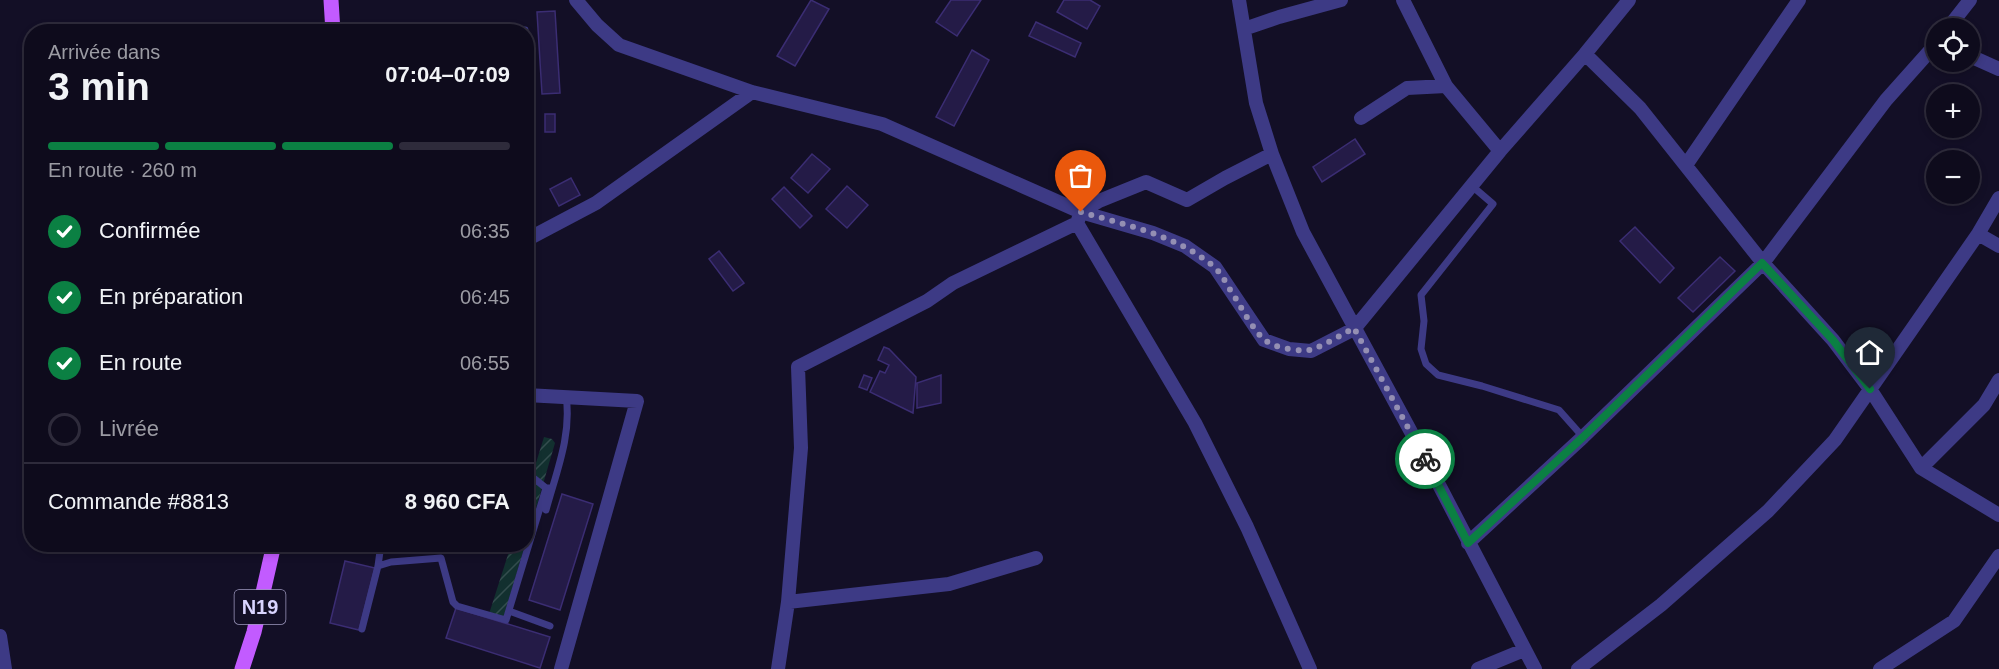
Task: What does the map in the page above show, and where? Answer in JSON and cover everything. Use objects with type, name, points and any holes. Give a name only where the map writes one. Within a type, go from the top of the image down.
[{"type":"main road","points":[[332,0],[334,24]]},
{"type":"main road","name":"N19","points":[[242,669],[254,632],[272,552]]},
{"type":"street","points":[[576,0],[597,26],[619,45],[752,92],[882,124],[1079,217],[1153,233],[1185,246],[1215,267],[1264,340],[1288,349],[1311,351],[1354,328],[1500,151],[1629,0]]},
{"type":"street","points":[[1239,0],[1256,103],[1272,154],[1303,232],[1424,456],[1535,669]]},
{"type":"street","points":[[1244,29],[1341,0]]},
{"type":"street","points":[[1403,0],[1446,86],[1500,151]]},
{"type":"street","points":[[1686,165],[1799,0]]},
{"type":"street","points":[[1956,18],[1970,0]]},
{"type":"street","points":[[1585,54],[1640,108],[1762,263],[1833,340],[1870,389],[1922,468],[1999,514]]},
{"type":"street","points":[[1468,543],[1583,437],[1762,263],[1886,100],[1926,55]]},
{"type":"street","points":[[1980,60],[1999,69]]},
{"type":"street","points":[[1361,118],[1407,88],[1446,86]]},
{"type":"street","points":[[534,236],[596,203],[752,92]]},
{"type":"street","points":[[778,669],[788,602],[801,448],[798,367],[927,301],[953,283],[1079,217],[1099,201],[1146,182],[1187,200],[1272,154]]},
{"type":"street","points":[[1578,669],[1661,605],[1768,512],[1835,440],[1978,234],[1999,198]]},
{"type":"street","points":[[1079,217],[1195,423],[1247,527],[1310,669]]},
{"type":"street","points":[[1978,234],[1999,246]]},
{"type":"street","points":[[1922,468],[1984,405],[1999,380]]},
{"type":"street","points":[[534,395],[637,401],[561,669]]},
{"type":"street","points":[[1880,669],[1954,621],[1999,556]]},
{"type":"street","points":[[788,602],[949,584],[1036,558]]},
{"type":"street","points":[[0,636],[5,669]]},
{"type":"street","points":[[1478,669],[1524,650]]},
{"type":"lane","points":[[1472,186],[1493,204],[1421,295],[1424,321],[1421,349],[1426,364],[1438,375],[1559,410],[1583,437]]},
{"type":"lane","points":[[534,534],[567,431],[566,396]]},
{"type":"lane","points":[[534,478],[549,488]]},
{"type":"lane","points":[[546,510],[549,488]]},
{"type":"lane","points":[[362,629],[380,552]]},
{"type":"lane","points":[[378,566],[391,562],[441,558],[453,602],[458,606],[506,621],[528,552]]},
{"type":"lane","points":[[509,611],[550,626]]},
{"type":"green space","points":[[544,437],[552,439],[555,443],[534,515],[534,469]]},
{"type":"green space","points":[[509,552],[523,552],[504,616],[489,614]]},
{"type":"building","points":[[811,0],[829,9],[795,66],[777,56]]},
{"type":"building","points":[[951,0],[981,0],[957,36],[936,22]]},
{"type":"building","points":[[1064,0],[1090,0],[1100,6],[1087,29],[1057,12]]},
{"type":"building","points":[[555,11],[560,93],[542,94],[537,12]]},
{"type":"building","points":[[1036,22],[1081,43],[1075,57],[1029,36]]},
{"type":"building","points":[[972,50],[989,60],[954,126],[936,117]]},
{"type":"building","points":[[545,114],[555,114],[555,132],[545,132]]},
{"type":"building","points":[[1355,139],[1365,154],[1322,182],[1313,167]]},
{"type":"building","points":[[812,154],[830,169],[808,193],[791,178]]},
{"type":"building","points":[[571,178],[580,195],[559,206],[550,189]]},
{"type":"building","points":[[847,186],[868,205],[847,228],[826,209]]},
{"type":"building","points":[[784,187],[812,216],[800,228],[772,199]]},
{"type":"building","points":[[1635,227],[1674,268],[1660,283],[1620,241]]},
{"type":"building","points":[[719,251],[744,283],[733,291],[709,259]]},
{"type":"building","points":[[1720,257],[1735,271],[1693,312],[1678,298]]},
{"type":"building","points":[[884,347],[889,349],[916,377],[913,413],[870,392],[880,371],[885,373],[889,365],[878,360]]},
{"type":"building","points":[[864,375],[872,378],[867,390],[859,387]]},
{"type":"building","points":[[941,375],[941,403],[917,408],[917,383]]},
{"type":"building","points":[[562,494],[593,504],[560,610],[529,600]]},
{"type":"building","points":[[345,561],[375,568],[359,630],[330,623]]},
{"type":"building","points":[[456,608],[550,637],[540,668],[446,638]]},
{"type":"way so far","points":[[1081,212],[1153,233],[1185,246],[1204,259],[1215,267],[1264,340],[1276,346],[1311,351],[1354,328],[1425,459]]},
{"type":"route","points":[[1425,459],[1468,543],[1583,437],[1762,263],[1833,340],[1870,389]]}]
